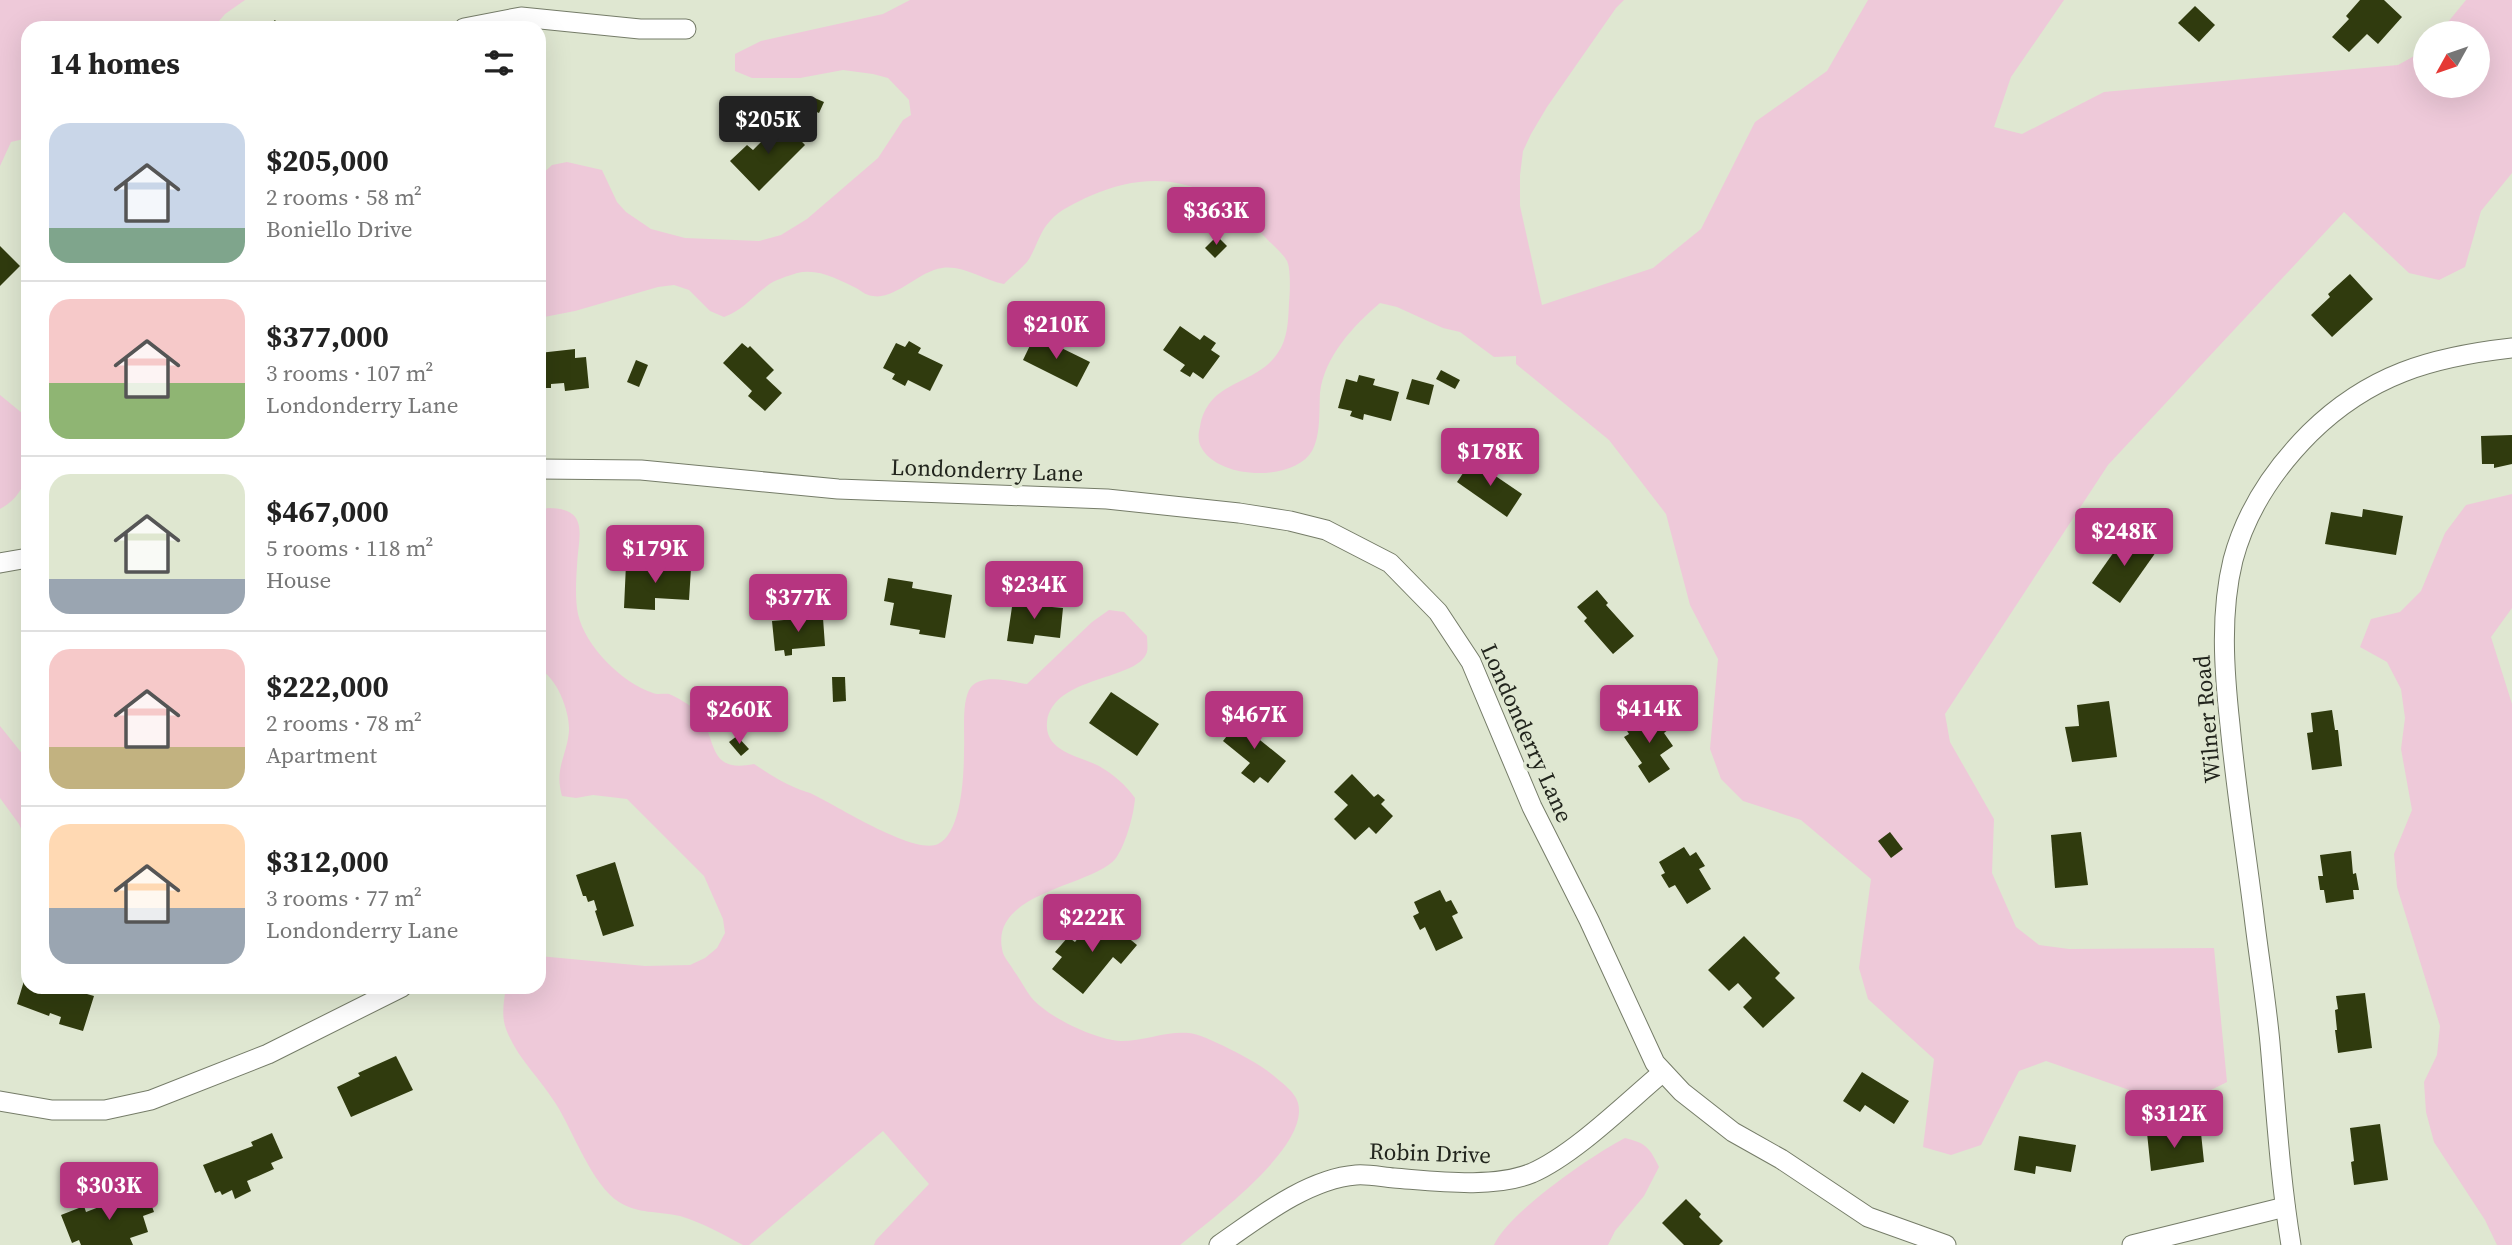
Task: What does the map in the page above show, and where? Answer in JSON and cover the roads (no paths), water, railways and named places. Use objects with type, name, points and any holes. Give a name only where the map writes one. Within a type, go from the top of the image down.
[{"type":"street","points":[[497,21],[521,16],[640,29],[687,29]]},
{"type":"street","name":"Wilner Road","points":[[2291,1245],[2225,671],[2225,614],[2233,559],[2254,504],[2288,455],[2329,414],[2383,379],[2396,374],[2434,361],[2512,348]]},
{"type":"street","name":"Londonderry Lane","points":[[546,470],[641,470],[838,489],[1107,499],[1239,513],[1326,530],[1390,563],[1438,612],[1471,662],[1532,807],[1589,920],[1655,1063],[1682,1092],[1733,1132],[1781,1159],[1868,1217],[1946,1245]]},
{"type":"street","points":[[0,563],[21,559]]},
{"type":"street","points":[[0,1101],[52,1110],[105,1110],[151,1101],[268,1054],[388,994]]},
{"type":"street","name":"Robin Drive","points":[[1219,1245],[1272,1208],[1322,1183],[1356,1175],[1440,1182],[1502,1180],[1532,1172],[1575,1146],[1663,1072]]},
{"type":"street","points":[[2132,1245],[2285,1207]]}]
